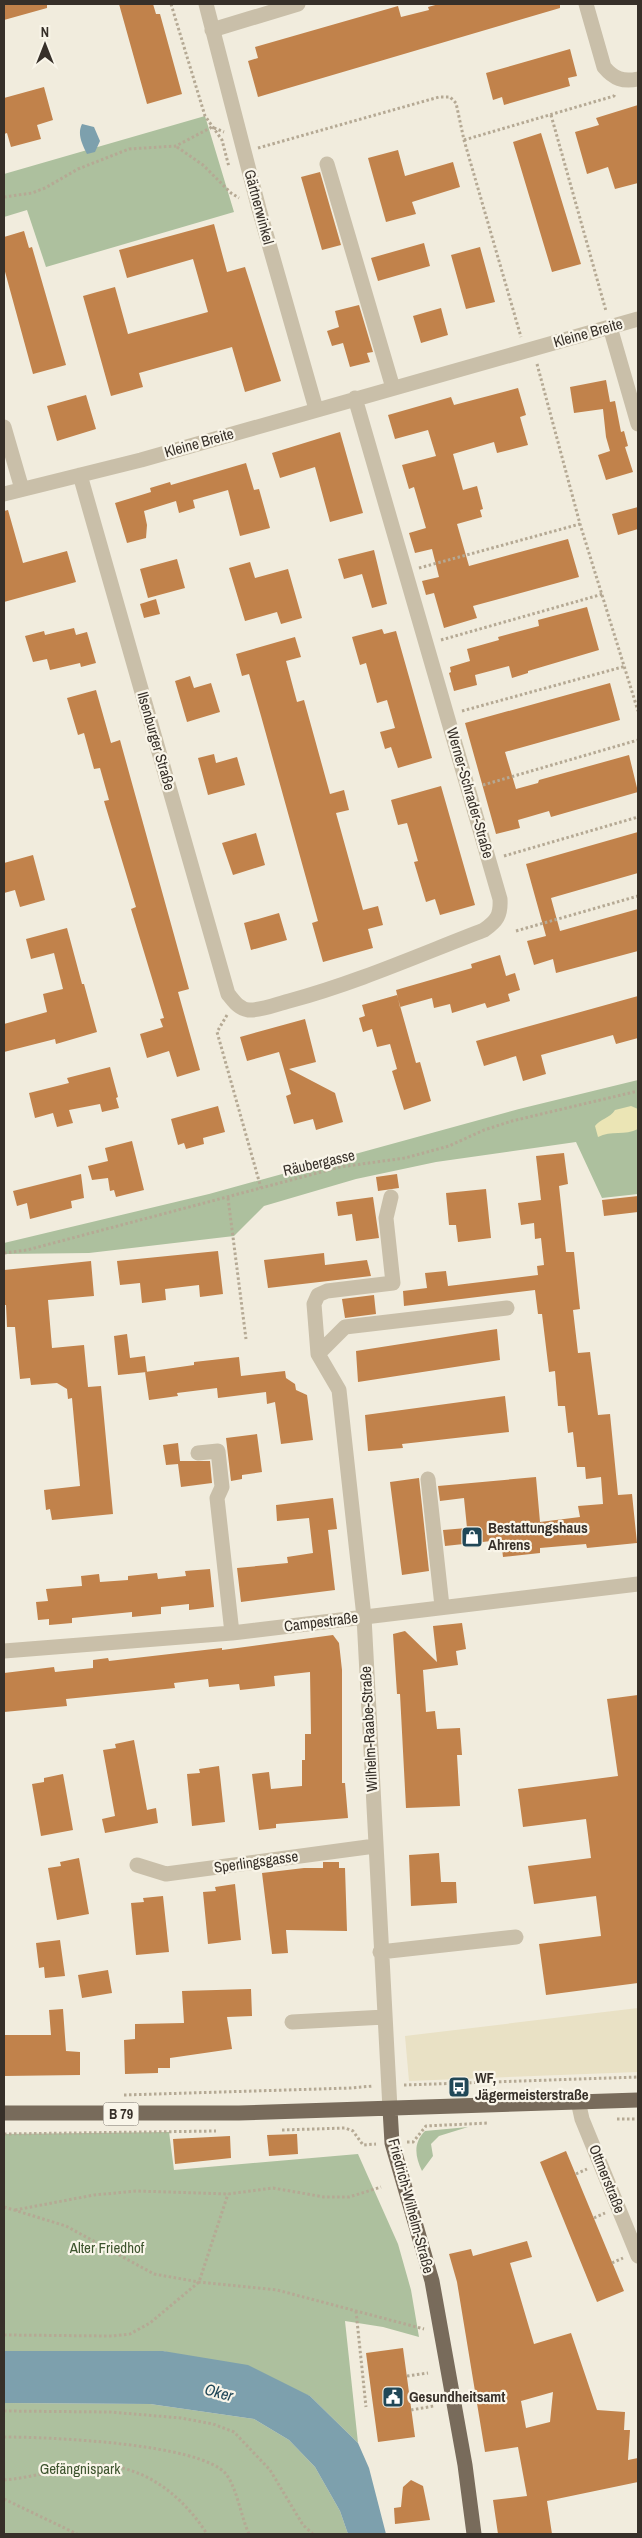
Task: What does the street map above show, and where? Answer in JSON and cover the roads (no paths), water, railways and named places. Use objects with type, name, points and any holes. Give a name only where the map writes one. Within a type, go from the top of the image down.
[{"type":"main road","name":"B 79","points":[[4,2113],[200,2113],[390,2110],[638,2100]]},
{"type":"main road","name":"Friedrich-Wilhelm-Straße","points":[[390,2110],[392,2143],[432,2281],[465,2465],[474,2534]]},
{"type":"street","name":"Gärtnerwinkel","points":[[206,4],[259,210],[316,409]]},
{"type":"street","points":[[212,30],[298,4]]},
{"type":"street","points":[[586,4],[604,67],[611,76],[621,80],[638,79]]},
{"type":"street","points":[[327,164],[393,388]]},
{"type":"street","name":"Kleine Breite","points":[[4,494],[141,460],[638,319]]},
{"type":"street","points":[[610,327],[638,424]]},
{"type":"street","name":"Werner-Schrader-Straße","points":[[236,1005],[247,1010],[260,1009],[354,981],[484,930],[498,918],[501,909],[500,899],[428,644],[355,398]]},
{"type":"street","points":[[4,427],[22,489]]},
{"type":"street","name":"Ilsenburger Straße","points":[[80,475],[228,994],[236,1005]]},
{"type":"street","points":[[318,1354],[314,1304],[318,1295],[327,1291],[393,1283],[386,1218],[391,1197]]},
{"type":"street","points":[[318,1354],[345,1327],[507,1308]]},
{"type":"street","name":"Wilhelm-Raabe-Straße","points":[[318,1354],[339,1390],[364,1617],[380,1952],[390,2110]]},
{"type":"street","points":[[198,1453],[218,1451],[222,1487],[217,1498],[232,1633]]},
{"type":"street","points":[[428,1479],[442,1606]]},
{"type":"street","name":"Campestraße","points":[[4,1651],[232,1633],[442,1606],[638,1584]]},
{"type":"street","name":"Sperlingsgasse","points":[[137,1865],[166,1874],[375,1846]]},
{"type":"street","points":[[380,1952],[516,1937]]},
{"type":"street","points":[[292,2022],[385,2017]]},
{"type":"street","name":"Ottmerstraße","points":[[578,2101],[582,2119],[638,2256]]},
{"type":"water","points":[[82,124],[94,127],[100,141],[95,152],[87,154],[85,150],[80,135]]},
{"type":"water","name":"Oker","points":[[4,2351],[163,2351],[248,2365],[310,2396],[358,2443],[369,2468],[386,2534],[348,2534],[340,2511],[315,2467],[289,2440],[254,2419],[150,2404],[4,2403]]},
{"type":"place","name":"Bestattungshaus Ahrens","points":[[472,1537]]},
{"type":"place","name":"WF, Jägermeisterstraße","points":[[459,2087]]},
{"type":"place","name":"Gesundheitsamt","points":[[393,2397]]},
{"type":"park label","name":"Alter Friedhof","points":[[107,2248]]},
{"type":"park label","name":"Gefängnispark","points":[[80,2469]]}]
